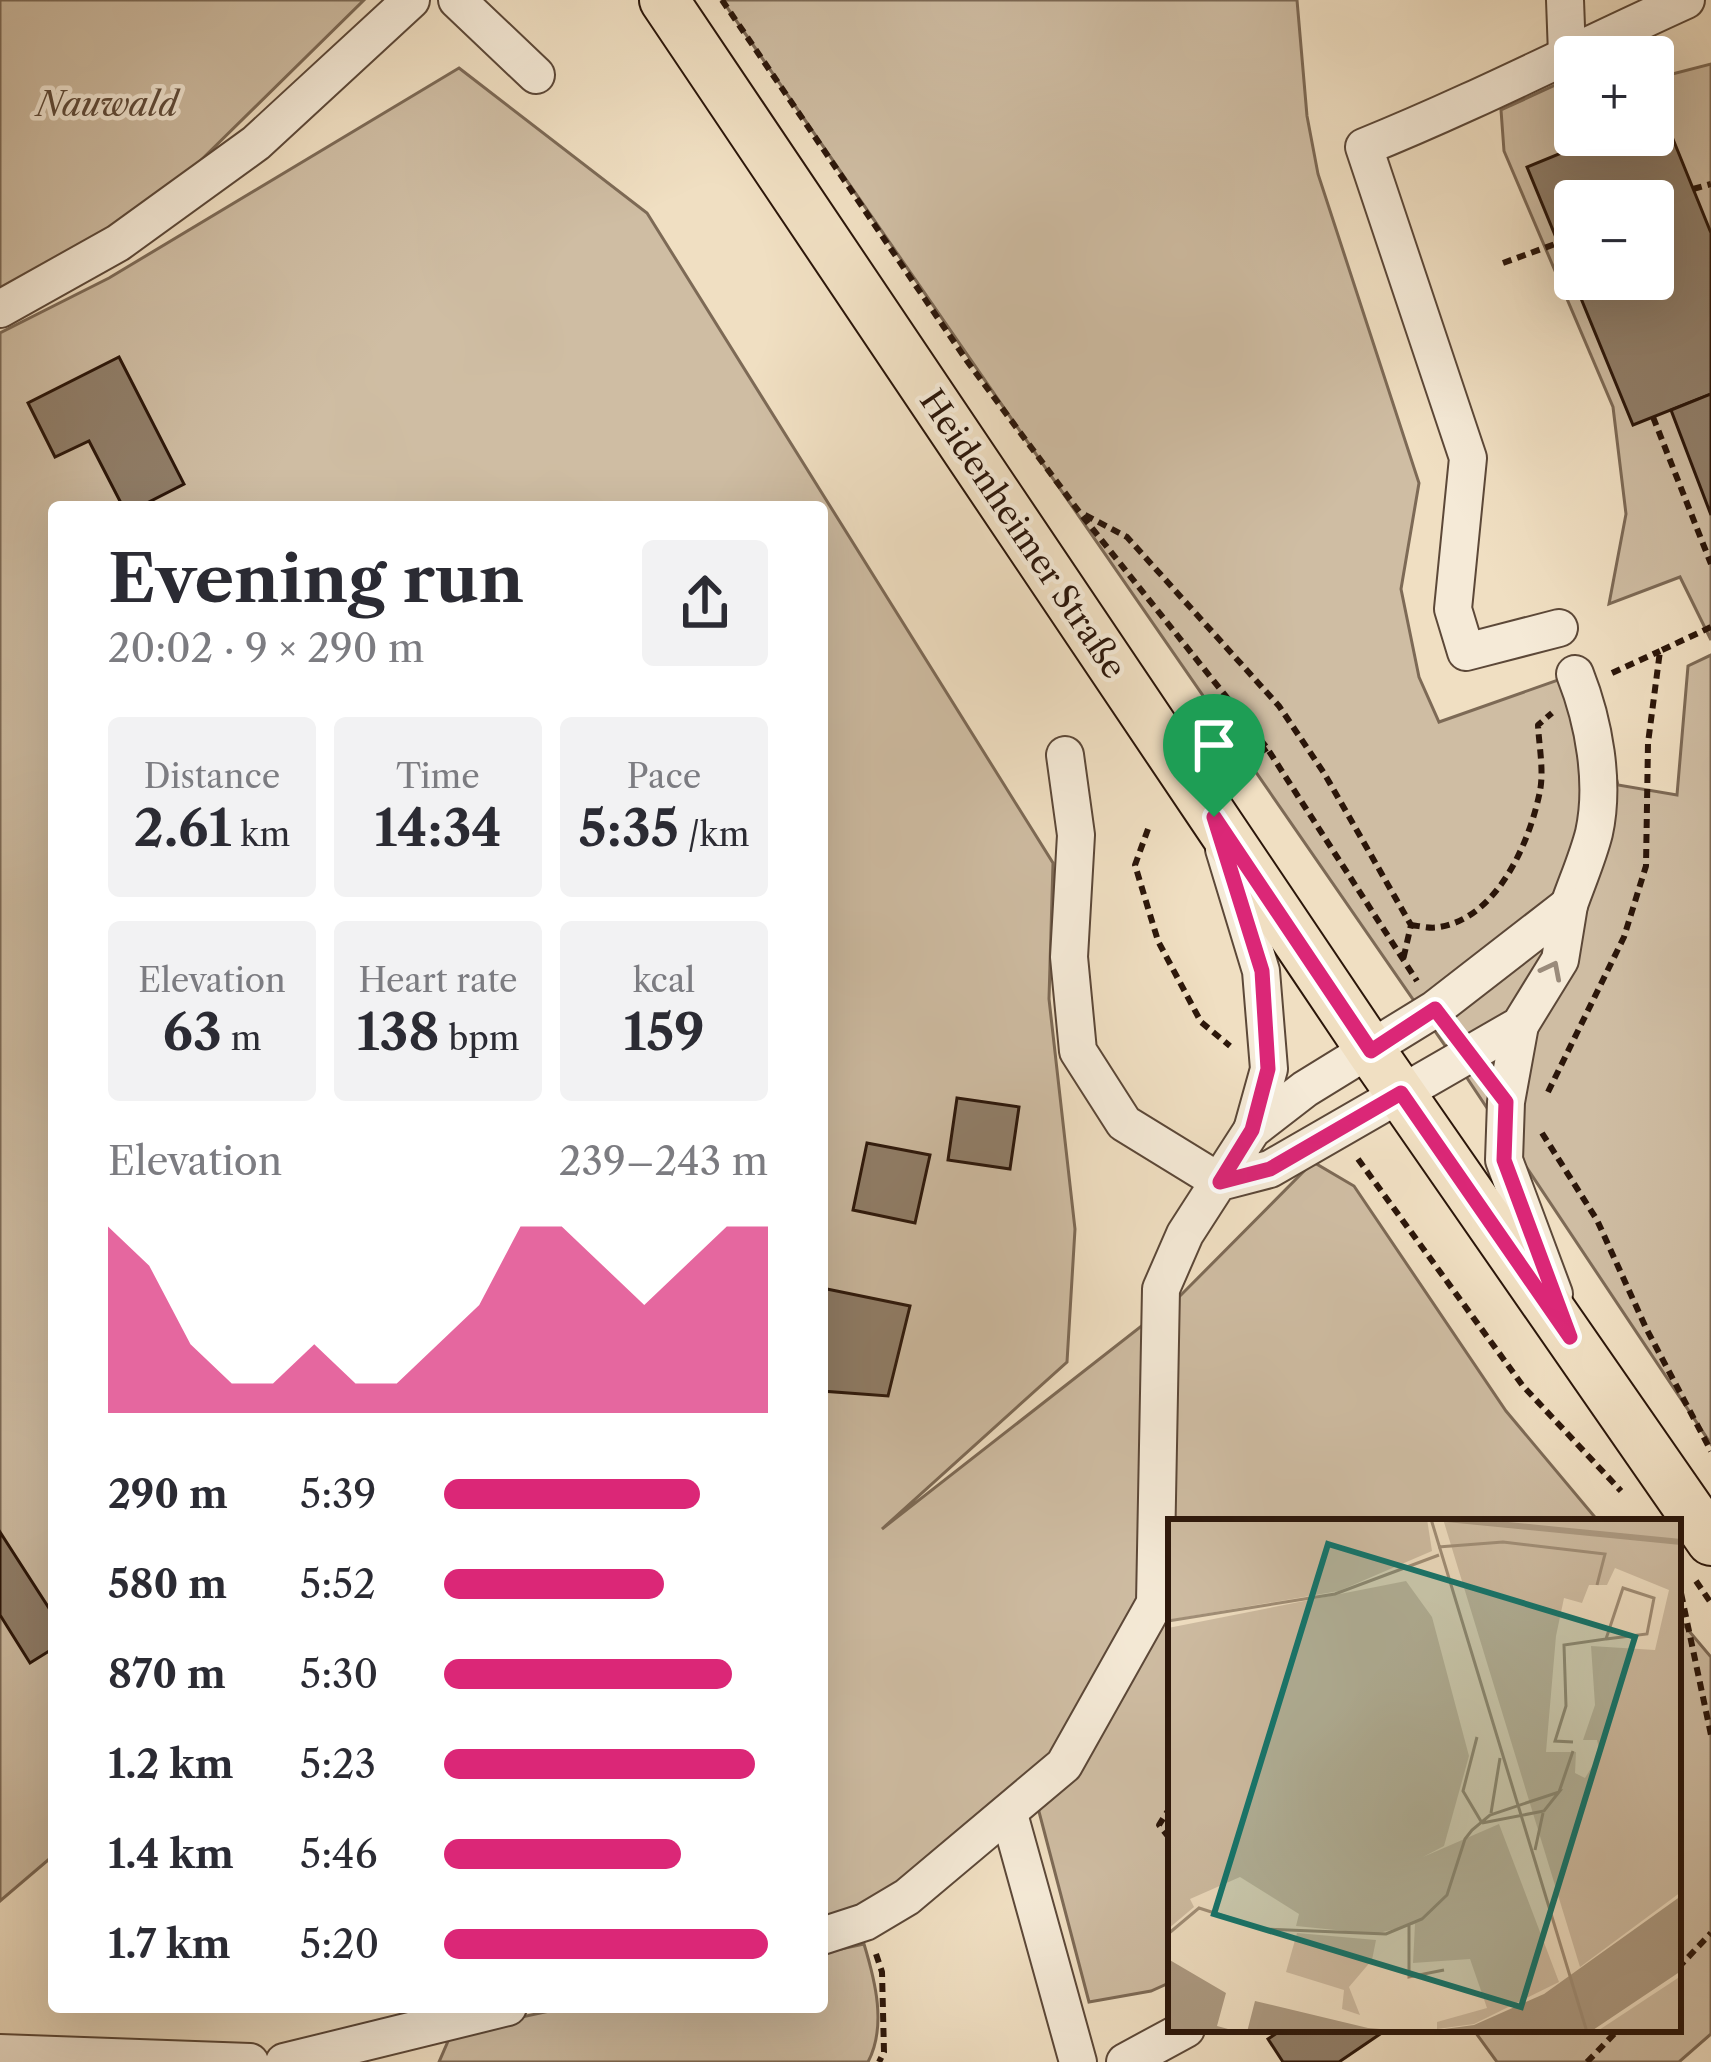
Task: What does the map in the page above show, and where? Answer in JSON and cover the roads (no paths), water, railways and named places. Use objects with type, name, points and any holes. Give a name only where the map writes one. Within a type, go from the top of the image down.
[{"type":"main road","name":"Heidenheimer Straße","points":[[664,0],[1371,1051],[1711,1541]]},
{"type":"street","points":[[0,309],[118,243],[256,143],[411,0]]},
{"type":"street","points":[[457,0],[536,75]]},
{"type":"street","points":[[1565,0],[1566,36]]},
{"type":"street","points":[[1606,36],[1685,0]]},
{"type":"street","points":[[1554,60],[1450,112],[1364,147],[1468,458],[1453,609],[1466,652],[1559,628]]},
{"type":"street","points":[[1570,1337],[1504,1160],[1506,1102],[1520,1025],[1560,960],[1569,905],[1594,831],[1596,771],[1591,720],[1578,681]]},
{"type":"street","points":[[1065,754],[1076,835],[1069,957],[1078,1051],[1124,1123],[1220,1182],[1270,1169],[1520,1025]]},
{"type":"street","points":[[828,1934],[866,1922],[907,1897],[1064,1765],[1155,1603],[1161,1289],[1185,1234],[1252,1130],[1268,1069],[1262,971],[1214,817]]},
{"type":"street","points":[[1252,1130],[1306,1089],[1435,1009],[1569,905]]},
{"type":"street","points":[[1009,1814],[1078,2062]]},
{"type":"street","points":[[284,2062],[431,2045],[496,2013]]},
{"type":"street","points":[[1125,2062],[1180,2032]]},
{"type":"street","points":[[0,2053],[250,2062]]},
{"type":"park label","name":"Nauwald","points":[[107,104]]}]
